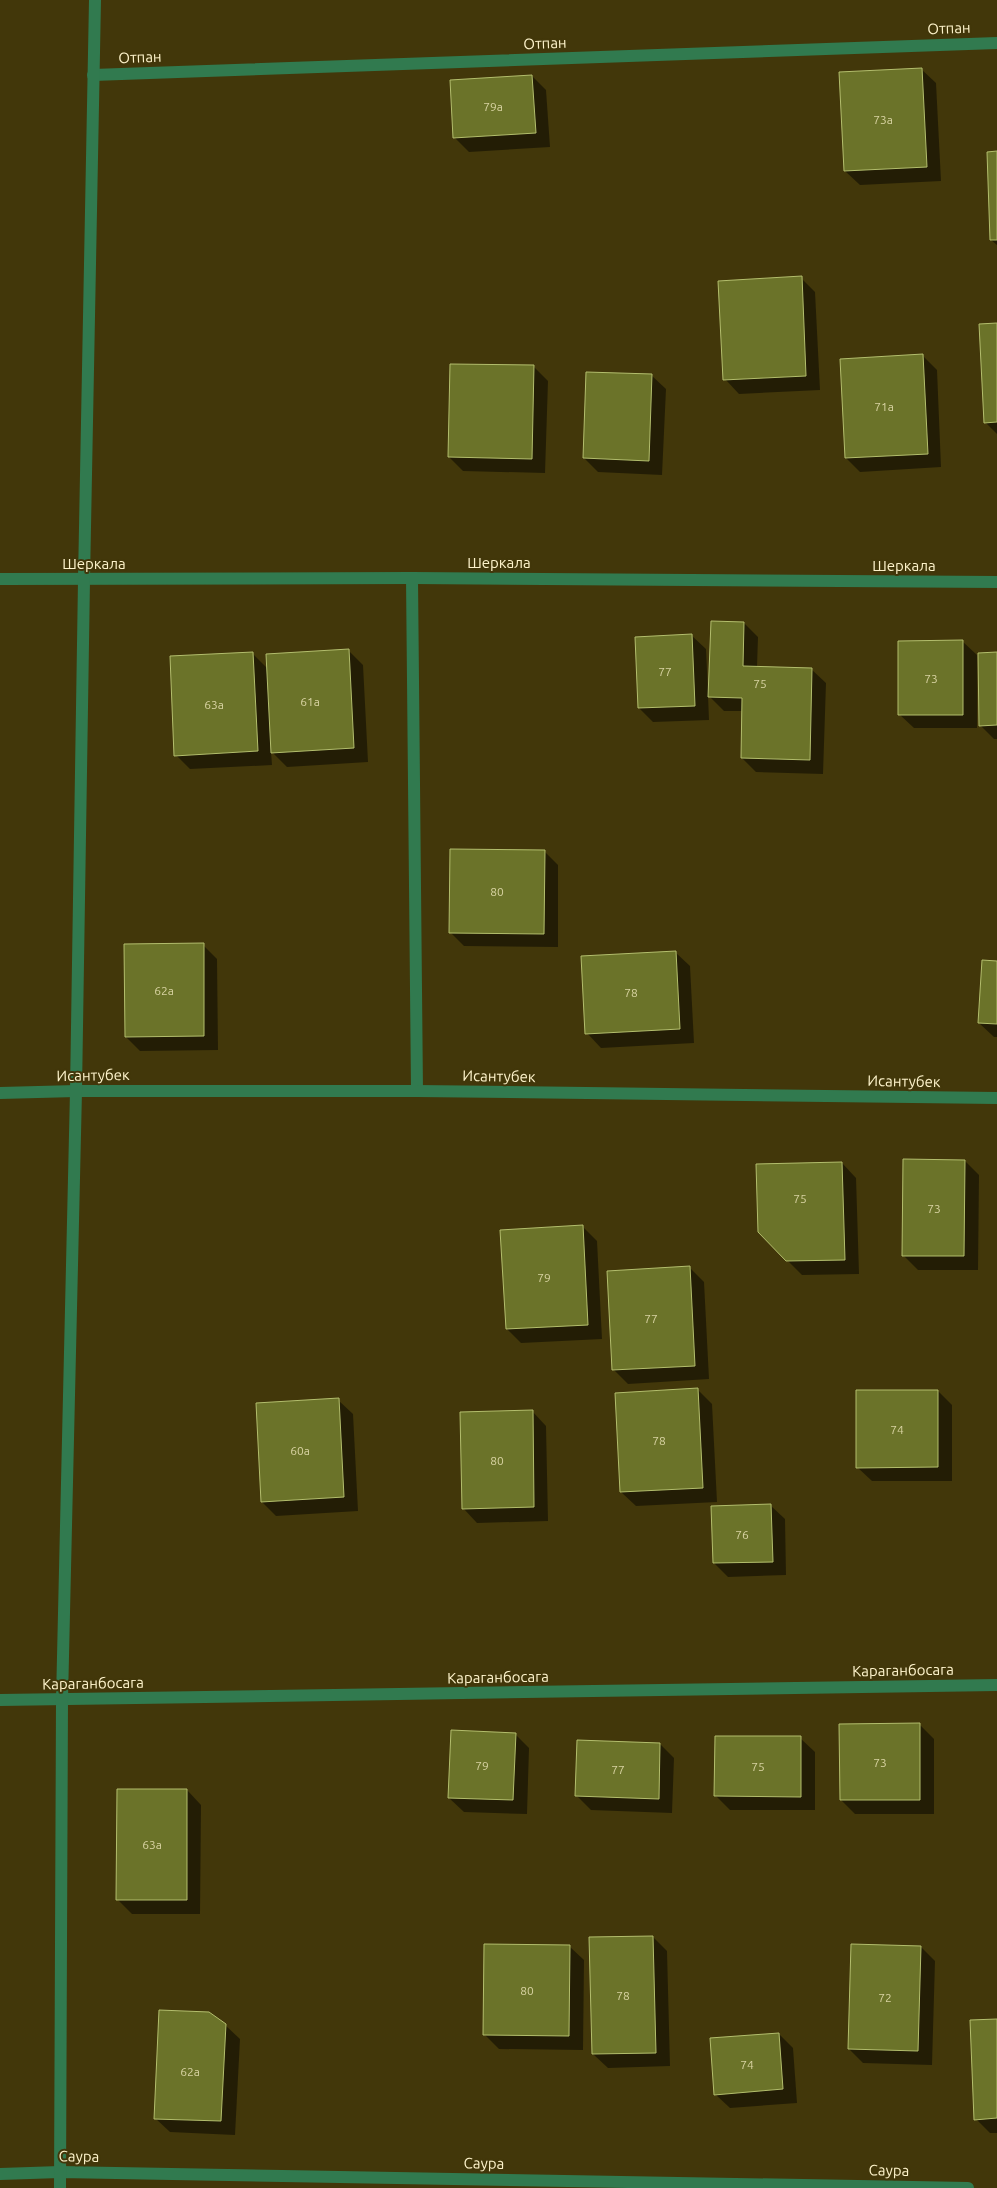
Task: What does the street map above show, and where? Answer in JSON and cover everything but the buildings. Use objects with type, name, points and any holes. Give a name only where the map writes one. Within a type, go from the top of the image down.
[{"type":"street","points":[[60,2188],[62,1700],[76,1091],[94,0]]},
{"type":"street","name":"Отпан","points":[[93,75],[997,43]]},
{"type":"street","points":[[412,578],[417,1091]]},
{"type":"street","name":"Шеркала","points":[[0,579],[412,578],[997,582]]},
{"type":"street","name":"Исантубек","points":[[0,1093],[76,1091],[417,1091],[997,1098]]},
{"type":"street","name":"Караганбосага","points":[[0,1700],[997,1685]]},
{"type":"street","name":"Саура","points":[[0,2174],[60,2172],[968,2188]]}]
